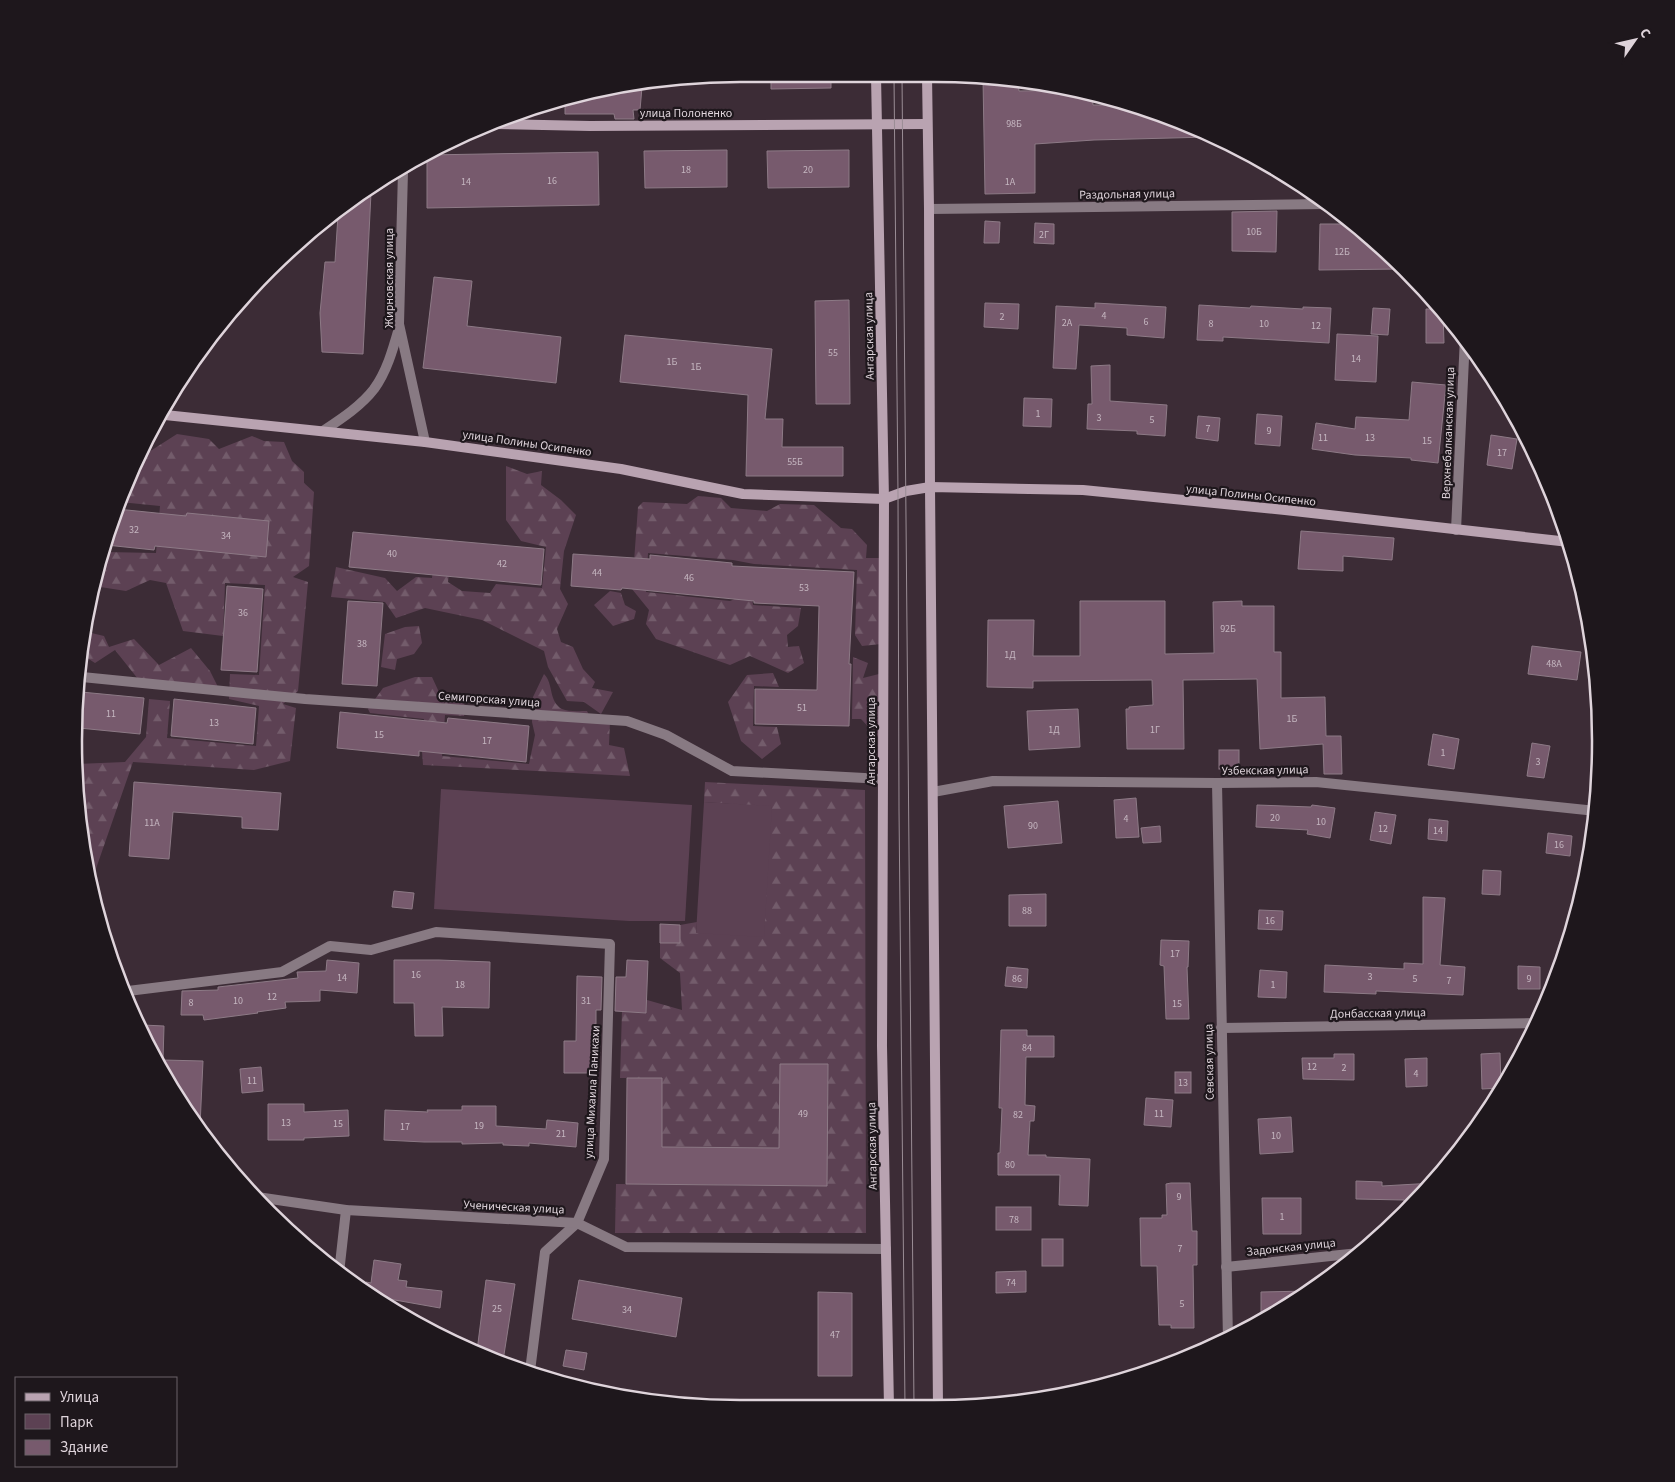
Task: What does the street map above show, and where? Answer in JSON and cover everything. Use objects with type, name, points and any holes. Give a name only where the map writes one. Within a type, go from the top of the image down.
[{"type":"main road","name":"Ангарская улица","points":[[876,82],[884,499],[882,1046],[889,1400]]},
{"type":"main road","points":[[927,82],[938,1400]]},
{"type":"main road","name":"улица Полоненко","points":[[511,124],[590,126],[927,124]]},
{"type":"main road","name":"улица Полины Осипенко","points":[[169,415],[426,442],[621,469],[743,494],[884,499],[906,491],[930,487],[1083,490],[1294,511],[1561,541]]},
{"type":"street","name":"Жирновская улица","points":[[403,176],[400,324],[426,442]]},
{"type":"street","name":"Раздольная улица","points":[[929,209],[1315,204]]},
{"type":"street","points":[[323,431],[351,412],[374,389],[390,358],[400,324]]},
{"type":"street","name":"Верхнебалканская улица","points":[[1456,530],[1463,350]]},
{"type":"street","name":"Семигорская улица","points":[[86,677],[304,699],[627,721],[666,735],[732,771],[883,779]]},
{"type":"street","name":"Узбекская улица","points":[[934,792],[993,781],[1316,782],[1589,810]]},
{"type":"street","name":"Севская улица","points":[[1217,783],[1228,1330]]},
{"type":"street","name":"улица Михаила Паникахи","points":[[132,991],[282,972],[330,946],[371,950],[436,932],[610,944],[604,1159],[577,1223],[545,1252],[531,1365]]},
{"type":"street","name":"Донбасская улица","points":[[1221,1028],[1529,1023]]},
{"type":"street","name":"Ученическая улица","points":[[267,1199],[346,1210],[577,1223],[626,1247],[886,1249]]},
{"type":"street","points":[[340,1263],[346,1210]]},
{"type":"street","name":"Задонская улица","points":[[1226,1267],[1345,1254]]},
{"type":"green space","points":[[177,434],[209,439],[219,449],[252,436],[264,441],[284,442],[292,461],[304,472],[304,483],[314,492],[309,566],[293,577],[308,582],[298,691],[283,704],[296,708],[290,761],[254,770],[133,762],[95,870],[88,827],[83,764],[125,762],[146,737],[149,699],[170,701],[167,738],[256,746],[259,706],[229,699],[230,674],[259,675],[265,585],[225,583],[223,636],[183,631],[166,583],[150,580],[126,591],[101,587],[110,552],[156,553],[160,506],[128,503],[149,452]]},
{"type":"green space","points":[[506,466],[527,474],[542,471],[541,485],[561,500],[576,515],[564,551],[560,589],[568,604],[557,629],[561,642],[573,647],[583,669],[595,682],[592,688],[613,692],[601,714],[584,702],[567,701],[548,667],[544,651],[482,620],[425,608],[396,618],[385,602],[331,597],[336,567],[385,578],[397,591],[416,577],[432,578],[436,539],[453,540],[448,582],[462,591],[490,593],[496,584],[542,588],[546,547],[521,541],[506,520]]},
{"type":"green space","points":[[698,496],[721,498],[731,508],[767,511],[780,504],[814,505],[841,528],[852,529],[867,545],[866,558],[879,558],[881,644],[862,646],[855,635],[857,570],[754,564],[733,560],[648,553],[646,592],[730,601],[749,593],[753,605],[801,608],[798,626],[787,635],[788,647],[799,646],[804,663],[788,673],[750,656],[730,665],[656,639],[646,624],[649,610],[632,589],[638,507],[643,502],[687,504]]},
{"type":"green space","points":[[610,591],[621,593],[625,605],[636,611],[634,619],[613,626],[594,605]]},
{"type":"green space","points":[[419,626],[422,643],[414,654],[397,659],[395,670],[381,667],[385,634],[405,627]]},
{"type":"green space","points":[[92,633],[104,636],[109,647],[134,639],[159,665],[191,648],[210,671],[218,687],[138,679],[115,650],[95,663],[88,658]]},
{"type":"green space","points":[[853,657],[868,663],[863,678],[879,674],[878,737],[861,719],[852,719]]},
{"type":"green space","points":[[773,673],[779,687],[754,686],[753,726],[777,727],[781,744],[762,759],[741,741],[728,702],[747,675]]},
{"type":"green space","points":[[544,674],[555,702],[562,709],[587,711],[592,721],[610,721],[609,745],[624,748],[630,776],[423,765],[424,719],[370,713],[368,709],[383,688],[415,677],[432,677],[444,703],[461,697],[466,708],[464,716],[445,715],[442,756],[529,764],[535,735],[532,722],[533,697]]},
{"type":"green space","points":[[705,782],[865,790],[866,1233],[615,1233],[616,1184],[827,1186],[828,1064],[780,1064],[779,1148],[662,1147],[662,1078],[620,1078],[622,1011],[646,1013],[647,1000],[682,1010],[680,973],[660,958],[660,943],[680,943],[680,925],[697,922],[696,933],[772,807],[704,802]]},
{"type":"green space","points":[[441,789],[692,805],[685,921],[629,921],[434,909]]},
{"type":"green space","points":[[704,802],[772,806],[764,937],[696,933]]},
{"type":"building","points":[[771,82],[831,82],[831,88],[771,89]]},
{"type":"building","points":[[983,85],[1019,88],[1019,91],[1036,91],[1062,95],[1093,102],[1093,105],[1104,105],[1146,117],[1196,137],[1094,140],[1035,144],[1035,193],[985,194]]},
{"type":"building","points":[[642,90],[640,110],[633,110],[634,119],[615,119],[614,114],[565,114],[565,107]]},
{"type":"building","points":[[727,150],[727,187],[645,188],[644,151]]},
{"type":"building","points":[[849,150],[849,187],[768,188],[767,151]]},
{"type":"building","points":[[598,152],[599,205],[427,208],[427,163],[441,155]]},
{"type":"building","points":[[371,196],[363,354],[322,352],[320,313],[325,262],[335,262],[338,221]]},
{"type":"building","points":[[1277,211],[1276,252],[1232,251],[1232,212]]},
{"type":"building","points":[[985,221],[1000,222],[999,243],[984,243]]},
{"type":"building","points":[[1035,223],[1054,224],[1054,244],[1034,243]]},
{"type":"building","points":[[1320,224],[1341,224],[1393,269],[1319,270]]},
{"type":"building","points":[[434,277],[472,281],[467,326],[561,337],[556,383],[423,368]]},
{"type":"building","points":[[849,300],[850,404],[816,404],[815,301]]},
{"type":"building","points":[[985,303],[1019,304],[1018,329],[984,327]]},
{"type":"building","points":[[1095,303],[1166,307],[1164,338],[1127,335],[1127,328],[1079,325],[1076,369],[1053,368],[1056,306],[1095,308]]},
{"type":"building","points":[[1199,305],[1250,308],[1251,306],[1303,309],[1303,307],[1331,308],[1329,343],[1223,337],[1223,341],[1197,340]]},
{"type":"building","points":[[1373,308],[1390,309],[1388,335],[1371,334]]},
{"type":"building","points":[[1426,309],[1431,309],[1443,325],[1444,343],[1426,343]]},
{"type":"building","points":[[1337,334],[1378,336],[1376,382],[1335,380]]},
{"type":"building","points":[[625,335],[772,349],[765,419],[783,419],[782,447],[843,447],[843,476],[746,476],[748,395],[620,382]]},
{"type":"building","points":[[1110,365],[1110,401],[1167,405],[1165,436],[1137,434],[1137,431],[1087,429],[1088,404],[1092,404],[1091,366]]},
{"type":"building","points":[[1412,382],[1446,385],[1438,463],[1411,460],[1411,458],[1355,455],[1312,449],[1316,423],[1355,429],[1356,417],[1409,420]]},
{"type":"building","points":[[1024,398],[1052,399],[1051,427],[1023,426]]},
{"type":"building","points":[[1257,414],[1282,416],[1280,446],[1255,444]]},
{"type":"building","points":[[1198,416],[1220,418],[1218,441],[1196,438]]},
{"type":"building","points":[[1491,435],[1517,439],[1512,469],[1487,465]]},
{"type":"building","points":[[125,510],[186,516],[187,513],[269,521],[266,557],[155,546],[154,550],[112,546]]},
{"type":"building","points":[[1301,531],[1394,538],[1392,560],[1343,556],[1343,571],[1298,569]]},
{"type":"building","points":[[353,532],[544,549],[541,585],[349,567]]},
{"type":"building","points":[[573,554],[650,559],[650,555],[732,563],[732,566],[854,572],[849,664],[851,664],[849,726],[755,724],[755,689],[817,690],[819,606],[754,603],[754,601],[622,588],[621,590],[571,586]]},
{"type":"building","points":[[227,586],[263,589],[257,672],[221,670]]},
{"type":"building","points":[[348,601],[383,603],[377,686],[342,684]]},
{"type":"building","points":[[1080,601],[1165,601],[1165,654],[1214,653],[1213,602],[1242,601],[1242,606],[1274,606],[1274,652],[1281,652],[1281,698],[1325,697],[1326,736],[1341,736],[1342,774],[1324,774],[1323,744],[1260,749],[1257,679],[1183,680],[1184,749],[1127,749],[1126,709],[1129,709],[1129,707],[1153,705],[1152,680],[1033,681],[1033,688],[987,687],[988,620],[1034,620],[1033,656],[1080,656]]},
{"type":"building","points":[[1532,646],[1581,652],[1577,680],[1528,674]]},
{"type":"building","points":[[85,692],[144,698],[140,734],[83,728]]},
{"type":"building","points":[[174,699],[256,708],[253,744],[171,736]]},
{"type":"building","points":[[1078,709],[1080,747],[1029,750],[1027,711]]},
{"type":"building","points":[[340,712],[447,723],[448,718],[529,726],[526,762],[419,751],[419,756],[337,748]]},
{"type":"building","points":[[1433,734],[1459,739],[1454,769],[1428,765]]},
{"type":"building","points":[[1532,743],[1550,746],[1544,778],[1527,776]]},
{"type":"building","points":[[1219,750],[1239,750],[1239,769],[1219,769]]},
{"type":"building","points":[[134,782],[281,793],[278,830],[242,828],[242,817],[173,812],[169,859],[129,856]]},
{"type":"building","points":[[1136,798],[1139,837],[1116,838],[1114,800]]},
{"type":"building","points":[[1058,801],[1062,843],[1008,848],[1004,806]]},
{"type":"building","points":[[1257,805],[1311,807],[1312,805],[1335,808],[1330,838],[1307,834],[1308,830],[1256,827]]},
{"type":"building","points":[[1375,812],[1396,815],[1391,844],[1370,840]]},
{"type":"building","points":[[1429,819],[1448,821],[1447,841],[1428,839]]},
{"type":"building","points":[[1160,826],[1161,842],[1143,843],[1141,828]]},
{"type":"building","points":[[1548,833],[1572,836],[1570,856],[1546,853]]},
{"type":"building","points":[[1483,870],[1501,871],[1500,895],[1482,894]]},
{"type":"building","points":[[394,891],[414,893],[412,909],[392,907]]},
{"type":"building","points":[[1046,894],[1046,926],[1009,926],[1009,895]]},
{"type":"building","points":[[1423,897],[1445,898],[1440,965],[1465,967],[1463,995],[1376,991],[1376,994],[1324,992],[1325,965],[1404,969],[1404,963],[1423,964]]},
{"type":"building","points":[[1259,910],[1283,911],[1282,930],[1258,929]]},
{"type":"building","points":[[660,924],[680,925],[680,943],[660,943]]},
{"type":"building","points":[[1161,940],[1189,941],[1187,967],[1189,1019],[1166,1019],[1164,966],[1160,965]]},
{"type":"building","points":[[327,960],[359,963],[357,993],[320,990],[320,1001],[285,1002],[286,1008],[204,1020],[203,1015],[181,1015],[182,991],[218,990],[218,987],[298,978],[297,972],[326,971]]},
{"type":"building","points":[[394,960],[490,962],[489,1008],[442,1007],[443,1036],[415,1036],[414,1003],[394,1003]]},
{"type":"building","points":[[627,960],[648,961],[646,1013],[615,1011],[616,977],[626,977]]},
{"type":"building","points":[[1518,966],[1540,967],[1540,989],[1518,989]]},
{"type":"building","points":[[1007,967],[1028,969],[1027,988],[1005,986]]},
{"type":"building","points":[[1260,970],[1287,972],[1286,998],[1258,997]]},
{"type":"building","points":[[577,976],[602,977],[601,1010],[596,1010],[596,1024],[594,1024],[593,1073],[564,1073],[564,1041],[576,1041]]},
{"type":"building","points":[[147,1025],[164,1026],[163,1056]]},
{"type":"building","points":[[1001,1030],[1027,1030],[1027,1036],[1054,1036],[1054,1057],[1026,1057],[1025,1105],[1035,1106],[1034,1121],[1030,1121],[1028,1155],[1090,1159],[1088,1206],[1059,1205],[1060,1175],[998,1175],[1002,1108],[999,1108]]},
{"type":"building","points":[[1500,1053],[1501,1076],[1493,1088],[1482,1089],[1481,1054]]},
{"type":"building","points":[[1334,1054],[1354,1054],[1354,1080],[1303,1079],[1302,1058],[1334,1058]]},
{"type":"building","points":[[1427,1058],[1427,1086],[1406,1087],[1405,1059]]},
{"type":"building","points":[[166,1060],[203,1061],[200,1117]]},
{"type":"building","points":[[780,1064],[828,1064],[827,1186],[626,1184],[627,1078],[662,1078],[662,1147],[779,1148]]},
{"type":"building","points":[[261,1067],[263,1091],[242,1093],[240,1069]]},
{"type":"building","points":[[1175,1072],[1191,1072],[1191,1093],[1175,1093]]},
{"type":"building","points":[[1146,1098],[1173,1100],[1171,1127],[1144,1125]]},
{"type":"building","points":[[268,1104],[304,1104],[304,1112],[348,1110],[349,1136],[304,1138],[304,1140],[268,1140]]},
{"type":"building","points":[[462,1106],[496,1106],[496,1126],[546,1129],[547,1120],[578,1123],[576,1147],[529,1143],[529,1146],[503,1145],[503,1143],[462,1144],[462,1142],[384,1140],[385,1110],[428,1112],[427,1110],[462,1110]]},
{"type":"building","points":[[1291,1117],[1293,1152],[1260,1154],[1258,1119]]},
{"type":"building","points":[[1356,1181],[1382,1182],[1382,1186],[1421,1184],[1404,1203],[1404,1200],[1356,1199]]},
{"type":"building","points":[[1190,1183],[1192,1231],[1197,1231],[1197,1265],[1193,1265],[1194,1328],[1171,1328],[1171,1325],[1159,1325],[1157,1266],[1141,1266],[1140,1218],[1162,1218],[1162,1215],[1167,1215],[1166,1184]]},
{"type":"building","points":[[1262,1198],[1301,1198],[1301,1234],[1263,1234]]},
{"type":"building","points":[[996,1207],[1031,1207],[1031,1230],[996,1230]]},
{"type":"building","points":[[1042,1239],[1063,1239],[1063,1266],[1042,1266]]},
{"type":"building","points":[[374,1260],[401,1264],[398,1280],[407,1281],[406,1287],[442,1291],[440,1308],[393,1300],[366,1282],[371,1283]]},
{"type":"building","points":[[1026,1271],[1026,1292],[996,1293],[996,1272]]},
{"type":"building","points":[[486,1280],[515,1284],[504,1355],[478,1344]]},
{"type":"building","points":[[579,1280],[682,1298],[676,1337],[572,1319]]},
{"type":"building","points":[[1296,1291],[1261,1312],[1261,1292]]},
{"type":"building","points":[[818,1292],[852,1293],[852,1376],[818,1376]]},
{"type":"building","points":[[566,1350],[587,1353],[584,1370],[563,1366]]},
{"type":"tram line","points":[[894,82],[905,1400]]},
{"type":"tram line","points":[[902,82],[914,1400]]}]
